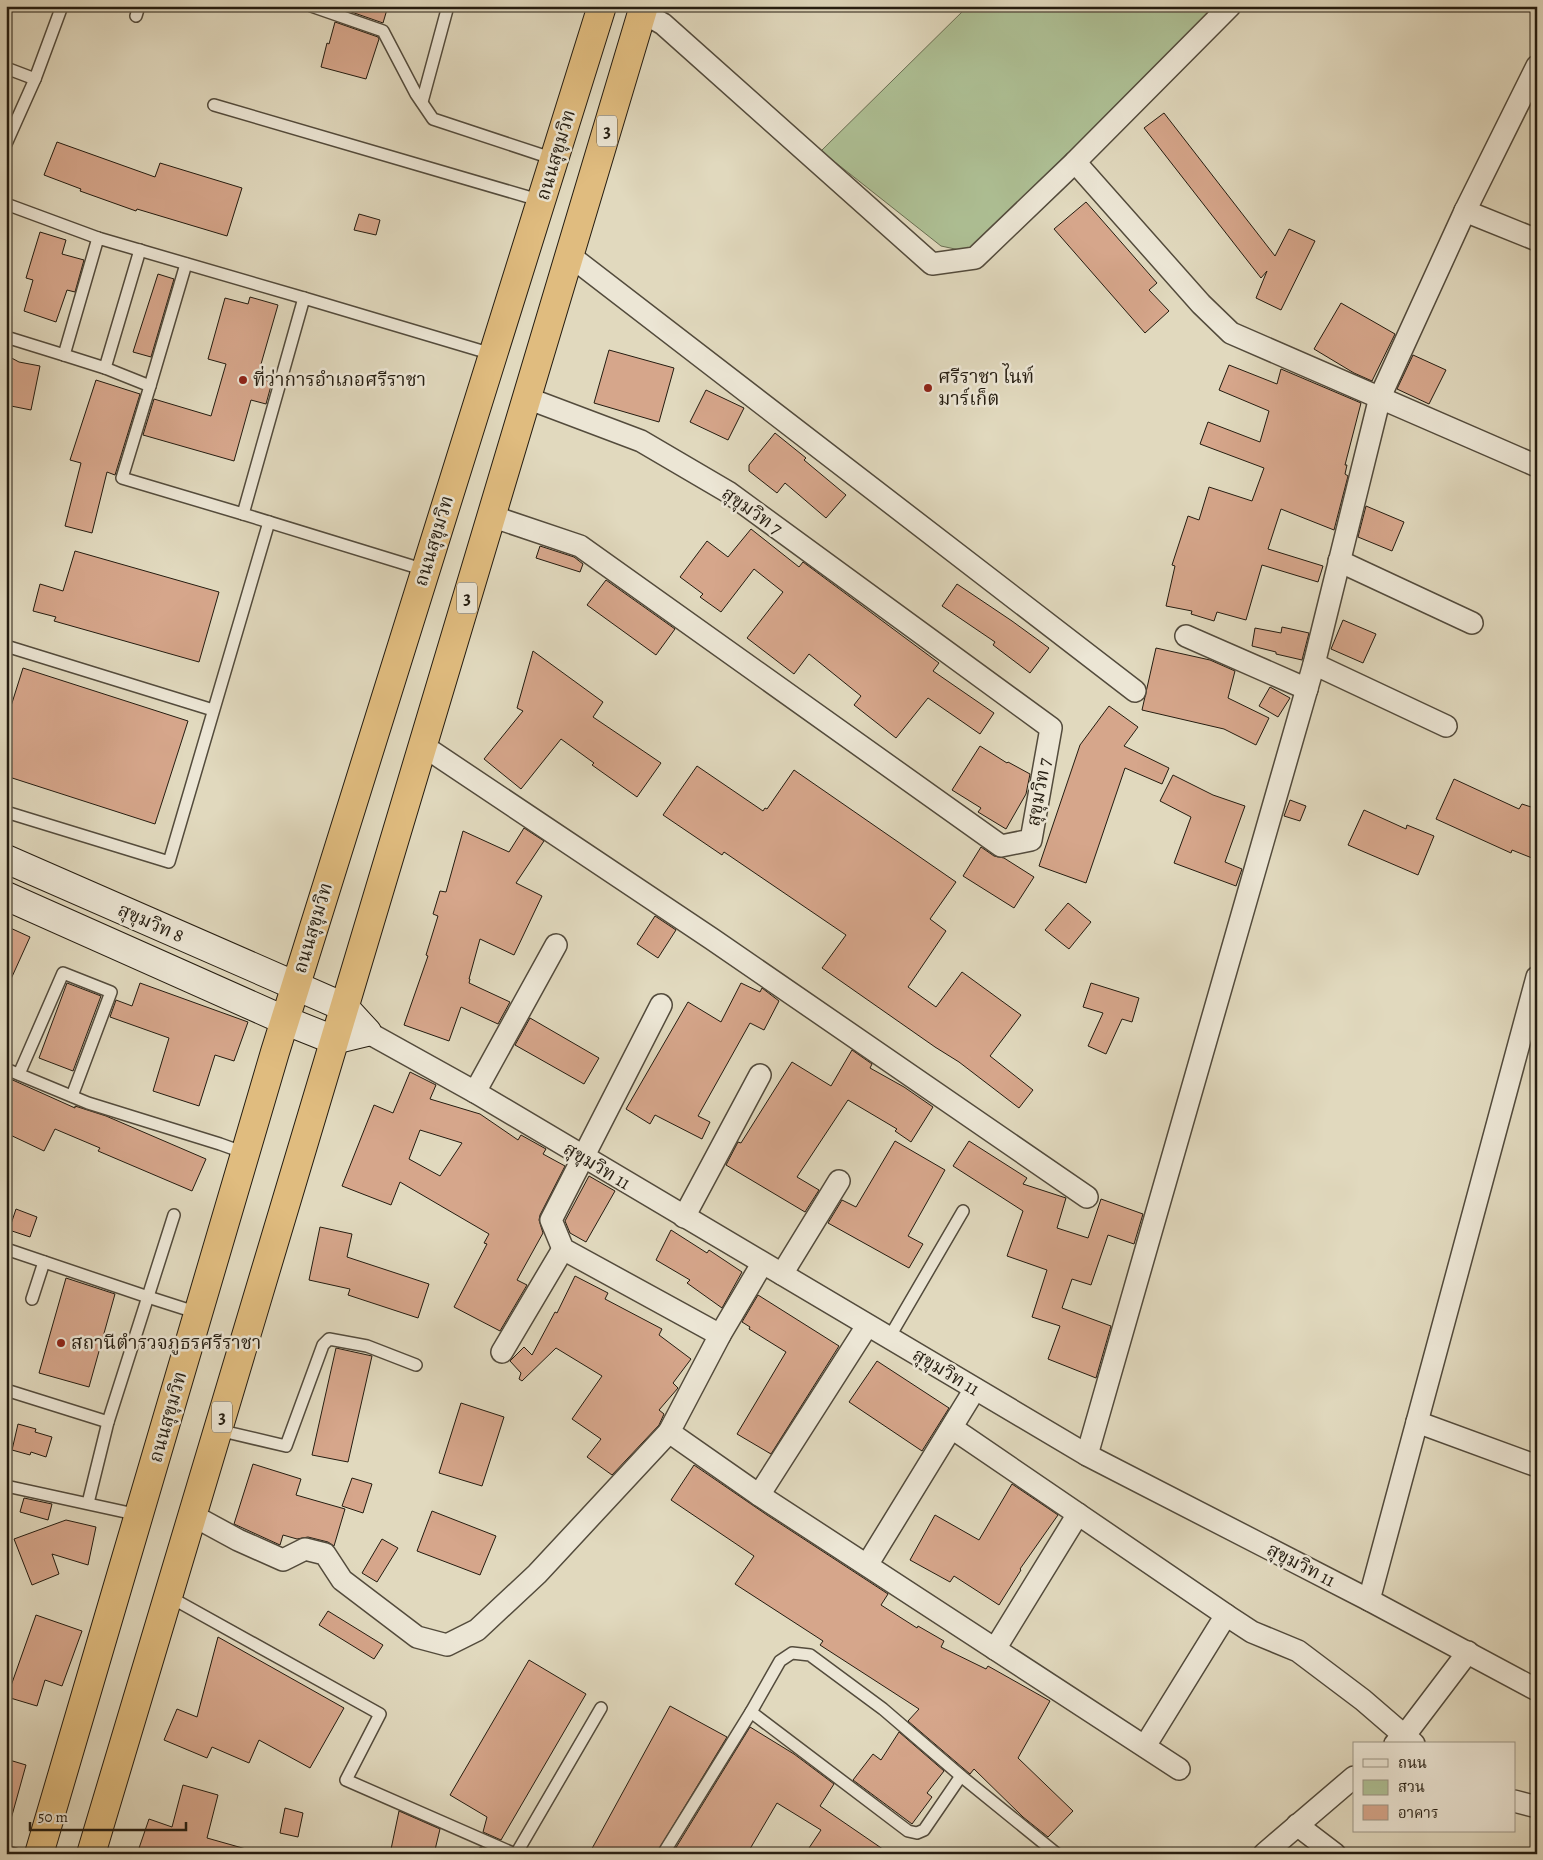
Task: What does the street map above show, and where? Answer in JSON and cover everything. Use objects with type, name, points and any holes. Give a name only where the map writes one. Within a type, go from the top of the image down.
[{"type":"highway","name":"ถนนสุขุมวิท","points":[[39,1854],[284,1020],[602,6]]},
{"type":"highway","name":"3","points":[[92,1853],[643,9]]},
{"type":"main road","name":"สุขุมวิท 8","points":[[6,859],[295,986]]},
{"type":"main road","name":"สุขุมวิท 8","points":[[6,896],[284,1020]]},
{"type":"main road","name":"สุขุมวิท 11","points":[[295,986],[344,1007],[367,1032]]},
{"type":"main road","points":[[284,1020],[334,1040],[367,1032]]},
{"type":"street","points":[[643,9],[663,24],[932,264],[976,258],[1075,162],[1230,6]]},
{"type":"street","points":[[1087,1455],[1314,664],[1380,396],[1465,211],[1537,66]]},
{"type":"street","points":[[1075,162],[1201,304],[1231,333],[1380,396],[1537,466]]},
{"type":"street","points":[[1465,211],[1537,240]]},
{"type":"street","points":[[569,255],[1135,691]]},
{"type":"street","name":"สุขุมวิท 7","points":[[491,516],[580,546],[1001,846],[1030,840],[1051,728],[728,492],[642,441],[526,398]]},
{"type":"street","points":[[1339,562],[1472,623]]},
{"type":"street","points":[[1186,636],[1307,688]]},
{"type":"street","points":[[1314,664],[1446,726]]},
{"type":"street","points":[[422,745],[712,938],[1088,1197]]},
{"type":"street","points":[[474,1092],[556,946]]},
{"type":"street","points":[[1369,1600],[1537,977]]},
{"type":"street","points":[[661,1005],[551,1220],[562,1250],[720,1335]]},
{"type":"street","name":"สุขุมวิท 11","points":[[367,1032],[474,1092],[1087,1455],[1369,1600],[1537,1690]]},
{"type":"street","points":[[684,1217],[760,1075]]},
{"type":"street","points":[[782,1274],[839,1181]]},
{"type":"street","points":[[502,1352],[562,1250]]},
{"type":"street","points":[[192,1515],[238,1540],[283,1560],[305,1549],[325,1554],[342,1580],[417,1637],[447,1645],[477,1630],[537,1574],[669,1432],[720,1335],[762,1264]]},
{"type":"street","points":[[759,1495],[867,1326]]},
{"type":"street","points":[[867,1565],[975,1389]]},
{"type":"street","points":[[1417,1422],[1537,1466]]},
{"type":"street","points":[[952,1428],[1252,1632],[1298,1651],[1363,1700],[1405,1741],[1468,1652]]},
{"type":"street","points":[[669,1432],[759,1495],[1179,1769]]},
{"type":"street","points":[[995,1649],[1078,1514]]},
{"type":"street","points":[[1145,1746],[1226,1615]]},
{"type":"street","points":[[1264,1854],[1353,1778]]},
{"type":"street","points":[[1516,1802],[1537,1807]]},
{"type":"street","points":[[1297,1825],[1335,1854]]},
{"type":"lane","points":[[6,144],[35,79],[62,6]]},
{"type":"lane","points":[[311,6],[383,31],[416,94],[434,119],[554,159]]},
{"type":"lane","points":[[422,102],[448,6]]},
{"type":"lane","points":[[6,68],[35,79]]},
{"type":"lane","points":[[214,105],[542,200]]},
{"type":"lane","points":[[6,204],[98,238],[492,354]]},
{"type":"lane","points":[[64,354],[98,238]]},
{"type":"lane","points":[[105,368],[140,250]]},
{"type":"lane","points":[[186,264],[122,478],[425,570]]},
{"type":"lane","points":[[243,514],[304,298]]},
{"type":"lane","points":[[6,337],[64,354],[150,386]]},
{"type":"lane","points":[[6,812],[169,862],[269,522]]},
{"type":"lane","points":[[6,646],[213,710]]},
{"type":"lane","points":[[19,1074],[63,973],[111,992],[72,1096]]},
{"type":"lane","points":[[6,1069],[88,1103],[245,1153]]},
{"type":"lane","points":[[889,1338],[963,1211]]},
{"type":"lane","points":[[88,1504],[108,1422],[174,1215]]},
{"type":"lane","points":[[6,1249],[148,1298],[198,1313]]},
{"type":"lane","points":[[32,1299],[44,1262]]},
{"type":"lane","points":[[218,1430],[286,1446],[323,1345],[329,1339],[367,1346],[416,1365]]},
{"type":"lane","points":[[6,1390],[108,1422]]},
{"type":"lane","points":[[6,1486],[138,1515]]},
{"type":"lane","points":[[168,1596],[380,1714],[346,1780],[515,1854],[601,1708]]},
{"type":"lane","points":[[662,1854],[751,1712],[780,1661],[792,1653],[810,1655],[883,1709],[961,1776],[1057,1854]]},
{"type":"lane","points":[[751,1712],[908,1831],[917,1833],[924,1830],[961,1776]]},
{"type":"lane","points":[[6,1852],[15,1854]]},
{"type":"green space","points":[[968,6],[1217,6],[1126,104],[969,252],[941,246],[821,151]]},
{"type":"building","points":[[340,6],[388,6],[383,23],[340,8]]},
{"type":"building","points":[[335,22],[378,37],[379,39],[366,79],[321,67]]},
{"type":"building","points":[[1164,113],[1275,256],[1289,229],[1315,241],[1281,310],[1256,298],[1267,271],[1261,278],[1144,128]]},
{"type":"building","points":[[57,142],[155,177],[160,163],[242,188],[227,236],[137,209],[136,211],[80,191],[81,189],[44,175]]},
{"type":"building","points":[[1086,202],[1157,283],[1149,290],[1169,311],[1145,333],[1054,229]]},
{"type":"building","points":[[359,214],[380,220],[376,235],[354,230]]},
{"type":"building","points":[[40,232],[66,240],[62,254],[84,260],[75,292],[67,290],[56,322],[24,311],[33,280],[26,278]]},
{"type":"building","points":[[158,274],[174,279],[151,357],[133,352]]},
{"type":"building","name":"ที่ว่าการอำเภอศรีราชา","points":[[250,297],[278,305],[257,378],[272,382],[266,404],[251,400],[234,461],[143,435],[154,399],[211,416],[226,364],[208,359],[225,298],[248,304]]},
{"type":"building","points":[[1341,303],[1395,334],[1372,381],[1354,373],[1314,349]]},
{"type":"building","points":[[609,350],[674,368],[659,422],[594,403]]},
{"type":"building","points":[[6,355],[19,362],[40,366],[31,410],[6,405]]},
{"type":"building","points":[[1413,355],[1446,370],[1429,404],[1397,389]]},
{"type":"building","points":[[1229,365],[1277,384],[1281,369],[1361,403],[1345,465],[1347,465],[1345,474],[1348,476],[1334,530],[1281,509],[1268,549],[1323,566],[1318,582],[1262,565],[1246,620],[1217,612],[1214,621],[1191,614],[1192,611],[1166,606],[1175,566],[1172,565],[1188,516],[1199,520],[1209,487],[1252,501],[1264,468],[1200,444],[1208,422],[1260,442],[1269,411],[1219,390]]},
{"type":"building","points":[[96,380],[140,394],[115,475],[107,472],[92,533],[65,526],[81,463],[70,460]]},
{"type":"building","points":[[706,390],[744,408],[728,440],[690,422]]},
{"type":"building","points":[[775,433],[806,458],[804,460],[846,495],[826,518],[785,483],[777,493],[749,471],[749,465]]},
{"type":"building","points":[[1366,506],[1404,522],[1392,551],[1358,537]]},
{"type":"building","points":[[751,529],[799,567],[803,562],[939,663],[933,671],[994,713],[980,734],[928,698],[896,738],[854,705],[861,696],[809,654],[794,674],[747,638],[783,592],[754,569],[721,612],[700,597],[703,594],[680,577],[707,541],[728,557]]},
{"type":"building","points":[[540,546],[574,557],[583,564],[580,572],[536,558]]},
{"type":"building","points":[[75,551],[219,592],[199,662],[54,621],[56,617],[33,611],[40,584],[63,591]]},
{"type":"building","points":[[606,580],[675,629],[656,655],[587,605]]},
{"type":"building","points":[[957,584],[1049,648],[1030,673],[993,645],[995,642],[942,606]]},
{"type":"building","points":[[1343,620],[1376,634],[1363,663],[1331,649]]},
{"type":"building","points":[[1282,627],[1309,633],[1302,660],[1252,646],[1255,628],[1281,633]]},
{"type":"building","points":[[1156,648],[1210,660],[1235,671],[1228,698],[1269,718],[1256,745],[1224,729],[1142,710]]},
{"type":"building","points":[[533,651],[603,702],[593,717],[661,763],[637,797],[592,765],[594,763],[561,739],[521,789],[484,759],[523,711],[517,708]]},
{"type":"building","points":[[23,668],[188,721],[155,824],[6,776],[6,722]]},
{"type":"building","points":[[1270,687],[1290,698],[1278,717],[1259,706]]},
{"type":"building","points":[[1109,706],[1138,727],[1124,746],[1169,768],[1162,784],[1125,768],[1086,883],[1039,866],[1080,745]]},
{"type":"building","points":[[980,746],[1007,763],[1030,774],[1026,794],[1006,829],[978,812],[981,808],[952,790]]},
{"type":"building","points":[[697,766],[763,811],[765,808],[767,809],[794,770],[956,882],[930,919],[946,931],[908,987],[936,1007],[962,972],[1021,1015],[990,1056],[1033,1090],[1019,1108],[959,1062],[822,968],[846,935],[724,852],[722,855],[663,815]]},
{"type":"building","points":[[1173,775],[1213,795],[1245,806],[1225,862],[1242,869],[1236,886],[1174,863],[1191,817],[1160,801]]},
{"type":"building","points":[[1454,779],[1519,809],[1522,804],[1537,809],[1537,860],[1512,850],[1511,853],[1436,819]]},
{"type":"building","points":[[1290,800],[1306,806],[1300,821],[1284,816]]},
{"type":"building","points":[[1364,810],[1406,829],[1407,825],[1434,836],[1418,875],[1348,845]]},
{"type":"building","points":[[524,828],[544,841],[516,883],[542,896],[514,955],[480,939],[469,979],[469,983],[510,1002],[498,1024],[461,1007],[449,1041],[404,1025],[428,956],[426,955],[438,916],[433,914],[440,891],[446,892],[463,831],[509,852]]},
{"type":"building","points":[[981,847],[994,856],[1004,858],[1034,877],[1014,908],[963,876]]},
{"type":"building","points":[[1068,903],[1091,922],[1069,949],[1045,930]]},
{"type":"building","points":[[655,916],[676,930],[658,958],[637,944]]},
{"type":"building","points":[[6,926],[30,937],[6,990]]},
{"type":"building","points":[[67,983],[101,996],[73,1071],[39,1058]]},
{"type":"building","points":[[140,983],[248,1022],[234,1061],[215,1055],[199,1106],[153,1091],[169,1038],[110,1017],[116,1000],[132,1006]]},
{"type":"building","points":[[741,983],[760,992],[762,988],[779,1001],[764,1030],[750,1023],[698,1116],[710,1122],[702,1139],[655,1115],[650,1124],[626,1109],[688,1002],[721,1022]]},
{"type":"building","points":[[1091,983],[1139,998],[1132,1022],[1122,1019],[1106,1054],[1088,1046],[1103,1013],[1083,1007]]},
{"type":"building","points":[[530,1018],[599,1058],[584,1084],[515,1045]]},
{"type":"building","points":[[852,1050],[872,1064],[870,1068],[904,1087],[933,1107],[911,1142],[895,1131],[897,1129],[848,1100],[797,1177],[819,1190],[805,1212],[726,1165],[738,1142],[741,1143],[792,1062],[831,1086]]},
{"type":"building","points":[[410,1072],[436,1085],[430,1099],[480,1114],[518,1140],[521,1135],[546,1149],[543,1154],[565,1166],[540,1215],[539,1220],[543,1233],[517,1280],[527,1285],[500,1331],[454,1307],[487,1244],[484,1243],[489,1234],[400,1182],[391,1205],[342,1186],[374,1105],[393,1113]],"holes":[[[420,1130],[462,1143],[440,1176],[409,1159]]]},
{"type":"building","points":[[6,1077],[75,1108],[75,1106],[106,1116],[206,1159],[192,1191],[98,1151],[100,1148],[55,1129],[44,1151],[6,1133]]},
{"type":"building","points":[[895,1141],[945,1170],[908,1236],[923,1244],[909,1268],[828,1223],[842,1200],[856,1207]]},
{"type":"building","points":[[969,1141],[1027,1178],[1023,1184],[1066,1198],[1057,1228],[1088,1238],[1101,1199],[1143,1214],[1134,1244],[1108,1235],[1091,1285],[1072,1279],[1062,1308],[1111,1326],[1096,1378],[1048,1359],[1060,1326],[1032,1317],[1047,1270],[1007,1256],[1023,1211],[953,1166]]},
{"type":"building","points":[[589,1176],[615,1191],[586,1242],[570,1233],[565,1221]]},
{"type":"building","points":[[16,1209],[37,1217],[30,1237],[9,1230]]},
{"type":"building","points":[[320,1227],[352,1234],[347,1257],[429,1284],[418,1318],[348,1295],[350,1289],[309,1280]]},
{"type":"building","points":[[671,1230],[707,1253],[709,1250],[742,1272],[722,1308],[687,1283],[690,1280],[656,1260]]},
{"type":"building","points":[[575,1276],[608,1293],[605,1299],[662,1329],[659,1335],[691,1359],[673,1383],[678,1388],[659,1410],[664,1414],[659,1425],[612,1475],[587,1457],[601,1439],[572,1419],[602,1376],[556,1348],[522,1381],[519,1379],[521,1373],[510,1361],[524,1347],[532,1355],[555,1312],[557,1313]]},
{"type":"building","points":[[66,1278],[115,1294],[89,1387],[39,1373]]},
{"type":"building","points":[[758,1295],[839,1346],[771,1454],[737,1434],[786,1352],[749,1329],[750,1327],[742,1322]]},
{"type":"building","points":[[336,1348],[372,1356],[348,1462],[312,1455]]},
{"type":"building","points":[[877,1361],[949,1408],[922,1451],[849,1402]]},
{"type":"building","points":[[461,1403],[504,1417],[482,1486],[439,1473]]},
{"type":"building","points":[[18,1424],[36,1429],[35,1432],[52,1437],[46,1457],[31,1452],[30,1455],[12,1450]]},
{"type":"building","points":[[253,1464],[301,1479],[296,1495],[345,1509],[334,1546],[328,1542],[308,1537],[297,1539],[283,1535],[280,1545],[234,1524]]},
{"type":"building","points":[[694,1465],[888,1594],[881,1605],[917,1628],[918,1626],[944,1641],[941,1647],[986,1669],[988,1666],[1050,1701],[1018,1758],[1073,1811],[1048,1837],[1023,1817],[974,1769],[970,1774],[908,1721],[919,1709],[820,1645],[823,1641],[735,1584],[754,1556],[671,1500]]},
{"type":"building","points":[[352,1478],[372,1484],[363,1513],[342,1506]]},
{"type":"building","points":[[1012,1484],[1058,1515],[1020,1569],[999,1605],[954,1576],[950,1582],[910,1560],[935,1515],[979,1540]]},
{"type":"building","points":[[24,1498],[52,1504],[48,1520],[20,1512]]},
{"type":"building","points":[[432,1511],[496,1536],[480,1575],[417,1551]]},
{"type":"building","points":[[66,1520],[96,1527],[88,1565],[52,1554],[59,1574],[32,1585],[14,1539]]},
{"type":"building","points":[[382,1539],[398,1548],[377,1582],[362,1573]]},
{"type":"building","points":[[328,1611],[383,1645],[374,1659],[319,1625]]},
{"type":"building","points":[[36,1615],[82,1631],[62,1686],[45,1680],[37,1706],[7,1697]]},
{"type":"building","points":[[218,1637],[344,1708],[310,1768],[259,1740],[249,1763],[212,1747],[207,1758],[164,1740],[177,1709],[197,1717]]},
{"type":"building","points":[[529,1660],[586,1694],[501,1840],[483,1832],[487,1817],[450,1795]]},
{"type":"building","points":[[670,1706],[727,1737],[656,1854],[589,1854]]},
{"type":"building","points":[[750,1727],[794,1754],[834,1784],[820,1806],[890,1854],[805,1854],[821,1830],[777,1803],[747,1854],[672,1854]]},
{"type":"building","points":[[899,1732],[944,1771],[927,1793],[932,1797],[912,1824],[853,1780],[873,1754],[881,1760]]},
{"type":"building","points":[[6,1759],[26,1765],[11,1819],[6,1818]]},
{"type":"building","points":[[183,1785],[218,1795],[207,1838],[246,1849],[245,1854],[137,1854],[149,1819],[172,1827]]},
{"type":"building","points":[[285,1808],[303,1813],[298,1837],[280,1833]]},
{"type":"building","points":[[399,1811],[440,1829],[434,1854],[390,1854]]},
{"type":"building","points":[[480,1847],[493,1853],[478,1854]]},
{"type":"place","name":"ที่ว่าการอำเภอศรีราชา","points":[[243,380]]},
{"type":"place","name":"ศรีราชา ไนท์ มาร์เก็ต","points":[[928,388]]},
{"type":"place","name":"สถานีตำรวจภูธรศรีราชา","points":[[61,1343]]}]
